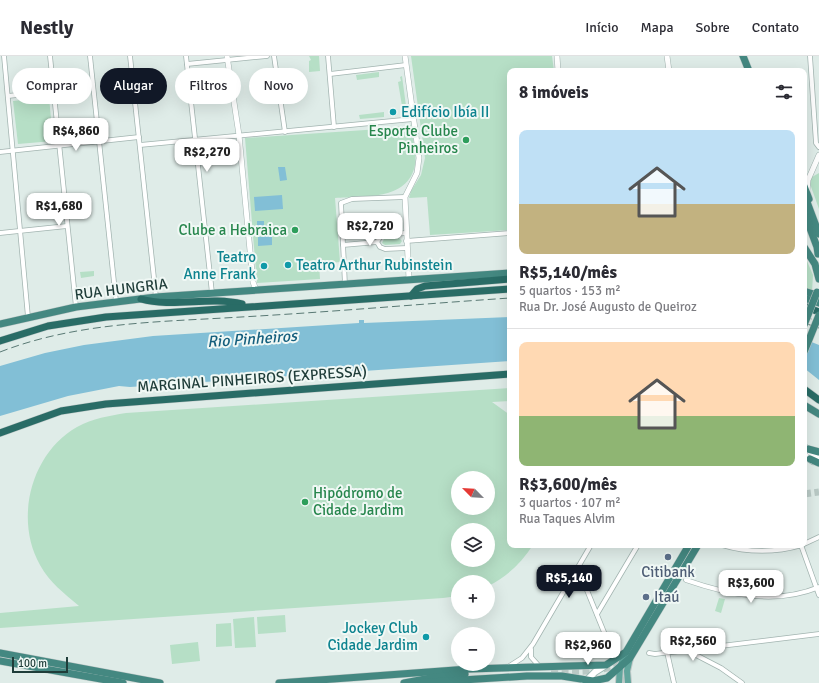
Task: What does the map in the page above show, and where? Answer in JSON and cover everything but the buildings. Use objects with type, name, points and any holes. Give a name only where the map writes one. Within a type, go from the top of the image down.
[{"type":"highway","points":[[738,56],[743,68]]},
{"type":"highway","points":[[743,56],[748,68]]},
{"type":"highway","points":[[746,56],[751,68]]},
{"type":"highway","points":[[807,198],[819,225]]},
{"type":"highway","points":[[807,199],[819,234]]},
{"type":"highway","points":[[807,213],[819,242]]},
{"type":"highway","points":[[807,220],[817,247],[818,256]]},
{"type":"highway","points":[[807,227],[818,256]]},
{"type":"highway","points":[[807,252],[815,264],[819,279]]},
{"type":"highway","name":"RUA HUNGRIA","points":[[0,324],[76,307],[116,301],[253,290],[507,273]]},
{"type":"highway","points":[[411,296],[417,289],[425,286],[507,279]]},
{"type":"highway","points":[[0,341],[34,330],[72,322],[114,316],[507,289]]},
{"type":"highway","points":[[807,291],[818,292],[807,319]]},
{"type":"highway","points":[[141,299],[151,301],[226,301],[250,306]]},
{"type":"highway","points":[[807,299],[819,304]]},
{"type":"highway","points":[[807,308],[819,314],[807,344]]},
{"type":"highway","name":"MARGINAL PINHEIROS (EXPRESSA)","points":[[0,433],[61,411],[106,404],[507,374]]},
{"type":"highway","points":[[807,391],[819,400]]},
{"type":"highway","points":[[807,407],[819,414]]},
{"type":"highway","points":[[807,452],[819,452]]},
{"type":"highway","points":[[807,453],[819,464]]},
{"type":"highway","points":[[279,683],[508,667],[575,667],[606,665],[628,655],[687,548]]},
{"type":"highway","points":[[564,676],[585,682],[604,681],[628,655],[696,548]]},
{"type":"highway","points":[[0,653],[160,683]]},
{"type":"highway","points":[[0,661],[123,683]]},
{"type":"highway","points":[[51,670],[57,669],[59,663]]},
{"type":"highway","points":[[65,673],[69,666],[78,667]]},
{"type":"highway","points":[[414,683],[446,682],[492,677],[564,676],[581,673],[581,669],[575,667]]},
{"type":"highway","points":[[404,683],[436,676],[551,670]]},
{"type":"highway","points":[[412,673],[436,676]]},
{"type":"highway","points":[[564,676],[571,683]]},
{"type":"main road","points":[[807,452],[819,458]]},
{"type":"main road","points":[[628,655],[628,681]]},
{"type":"main road","points":[[585,682],[595,672],[606,665]]},
{"type":"main road","points":[[619,682],[620,665]]},
{"type":"main road","points":[[619,682],[623,677],[628,681]]},
{"type":"street","points":[[4,56],[28,317]]},
{"type":"street","points":[[50,56],[51,68]]},
{"type":"street","points":[[90,56],[116,301]]},
{"type":"street","points":[[130,56],[156,297]]},
{"type":"street","points":[[186,56],[212,293]]},
{"type":"street","points":[[187,64],[228,58],[267,56]]},
{"type":"street","points":[[274,56],[285,132]]},
{"type":"street","points":[[328,56],[334,127]]},
{"type":"street","points":[[405,56],[418,166],[414,178],[404,197],[409,279]]},
{"type":"street","points":[[556,56],[558,68]]},
{"type":"street","points":[[667,56],[669,68]]},
{"type":"street","points":[[810,56],[816,143],[819,147]]},
{"type":"street","points":[[228,58],[239,135],[253,290]]},
{"type":"street","points":[[330,74],[406,65]]},
{"type":"street","points":[[8,96],[12,96]]},
{"type":"street","points":[[55,104],[76,307]]},
{"type":"street","points":[[140,145],[413,119]]},
{"type":"street","points":[[0,152],[139,137]]},
{"type":"street","points":[[807,188],[808,180],[819,155]]},
{"type":"street","points":[[345,285],[340,206],[343,202],[352,199],[404,197]]},
{"type":"street","points":[[0,233],[67,226]]},
{"type":"street","points":[[377,242],[381,236],[405,233]]},
{"type":"street","points":[[406,240],[507,234]]},
{"type":"street","points":[[343,245],[377,242]]},
{"type":"street","points":[[377,242],[378,246],[382,249],[407,248]]},
{"type":"street","points":[[807,543],[819,537]]},
{"type":"street","points":[[508,667],[522,658],[533,644],[589,548]]},
{"type":"street","points":[[597,614],[636,548]]},
{"type":"street","points":[[732,548],[746,552],[784,550],[791,548]]},
{"type":"street","points":[[803,548],[818,587],[819,595]]},
{"type":"street","points":[[580,573],[608,642]]},
{"type":"street","points":[[686,580],[716,590],[750,596],[784,596],[818,587]]},
{"type":"street","points":[[649,653],[655,654],[692,650],[819,634]]},
{"type":"street","points":[[533,644],[530,655],[539,666]]},
{"type":"street","points":[[700,648],[707,659]]},
{"type":"street","points":[[692,650],[696,655],[707,659],[742,683]]},
{"type":"street","points":[[667,652],[674,683]]},
{"type":"green space","points":[[309,56],[319,56],[320,71],[309,72],[309,61],[311,60]]},
{"type":"green space","name":"Esporte Clube Pinheiros","points":[[411,56],[552,56],[554,68],[507,68],[507,230],[430,235],[427,197],[409,198],[411,191],[421,175],[425,158]]},
{"type":"green space","points":[[379,72],[379,77],[357,80],[356,75]]},
{"type":"green space","points":[[402,76],[406,106],[402,106],[398,82],[401,81],[400,77]]},
{"type":"green space","points":[[13,104],[50,104],[53,141],[18,144]]},
{"type":"green space","points":[[384,112],[384,117],[360,119],[359,115]]},
{"type":"green space","name":"Clube a Hebraica","points":[[411,125],[415,150],[415,165],[411,177],[403,185],[394,191],[383,194],[335,198],[340,262],[319,264],[320,279],[257,283],[245,138],[380,129]]},
{"type":"green space","points":[[819,173],[819,209],[809,181],[812,177]]},
{"type":"green space","points":[[399,238],[402,241],[400,244],[385,245],[382,243],[384,239]]},
{"type":"green space","points":[[807,261],[813,275],[812,291],[807,289]]},
{"type":"green space","points":[[94,271],[94,276],[81,278],[80,272]]},
{"type":"green space","points":[[507,388],[507,401],[492,402],[507,413],[507,548],[531,548],[524,558],[513,569],[495,582],[495,575],[451,575],[451,597],[0,628],[0,613],[79,606],[48,577],[40,565],[32,547],[28,528],[28,508],[32,488],[38,470],[48,453],[61,439],[77,427],[89,421],[126,413]]},
{"type":"green space","points":[[719,598],[725,599],[721,613],[715,611]]},
{"type":"green space","points":[[285,615],[286,632],[258,634],[257,617]]},
{"type":"green space","points":[[254,617],[256,647],[235,648],[233,619]]},
{"type":"green space","points":[[231,623],[232,646],[216,647],[216,624]]},
{"type":"green space","points":[[198,642],[200,661],[172,664],[170,645]]},
{"type":"water","points":[[278,167],[285,167],[287,180],[280,181]]},
{"type":"water","points":[[282,195],[283,209],[255,211],[254,197]]},
{"type":"water","points":[[257,221],[264,221],[264,225],[268,225],[268,232],[265,232],[265,236],[272,236],[272,245],[258,246],[258,237],[262,237],[261,230],[257,230]]},
{"type":"water","name":"Rio Pinheiros","points":[[507,317],[507,361],[130,387],[119,386],[68,396],[0,416],[0,366],[45,353],[84,345],[153,336],[359,323],[359,320],[364,320],[364,323]]},
{"type":"water","points":[[807,340],[819,345],[819,380],[807,370]]},
{"type":"tunnel","points":[[807,494],[819,492]]},
{"type":"tunnel","points":[[551,671],[597,670],[623,662]]},
{"type":"tunnel","points":[[623,666],[623,683]]},
{"type":"railway","points":[[0,352],[29,342],[59,335],[119,325],[507,298]]},
{"type":"railway","points":[[807,317],[819,322]]},
{"type":"railway","points":[[807,324],[819,328]]},
{"type":"place","name":"Edifício Ibía II","points":[[393,112]]},
{"type":"place","name":"Esporte Clube Pinheiros","points":[[466,140]]},
{"type":"place","name":"Clube a Hebraica","points":[[295,230]]},
{"type":"place","name":"Teatro Arthur Rubinstein","points":[[288,265]]},
{"type":"place","name":"Teatro Anne Frank","points":[[264,266]]},
{"type":"place","name":"Hipódromo de Cidade Jardim","points":[[305,502]]},
{"type":"place","name":"Citibank","points":[[668,557]]},
{"type":"place","name":"Itaú","points":[[646,597]]},
{"type":"place","name":"Jockey Club Cidade Jardim","points":[[426,637]]}]
